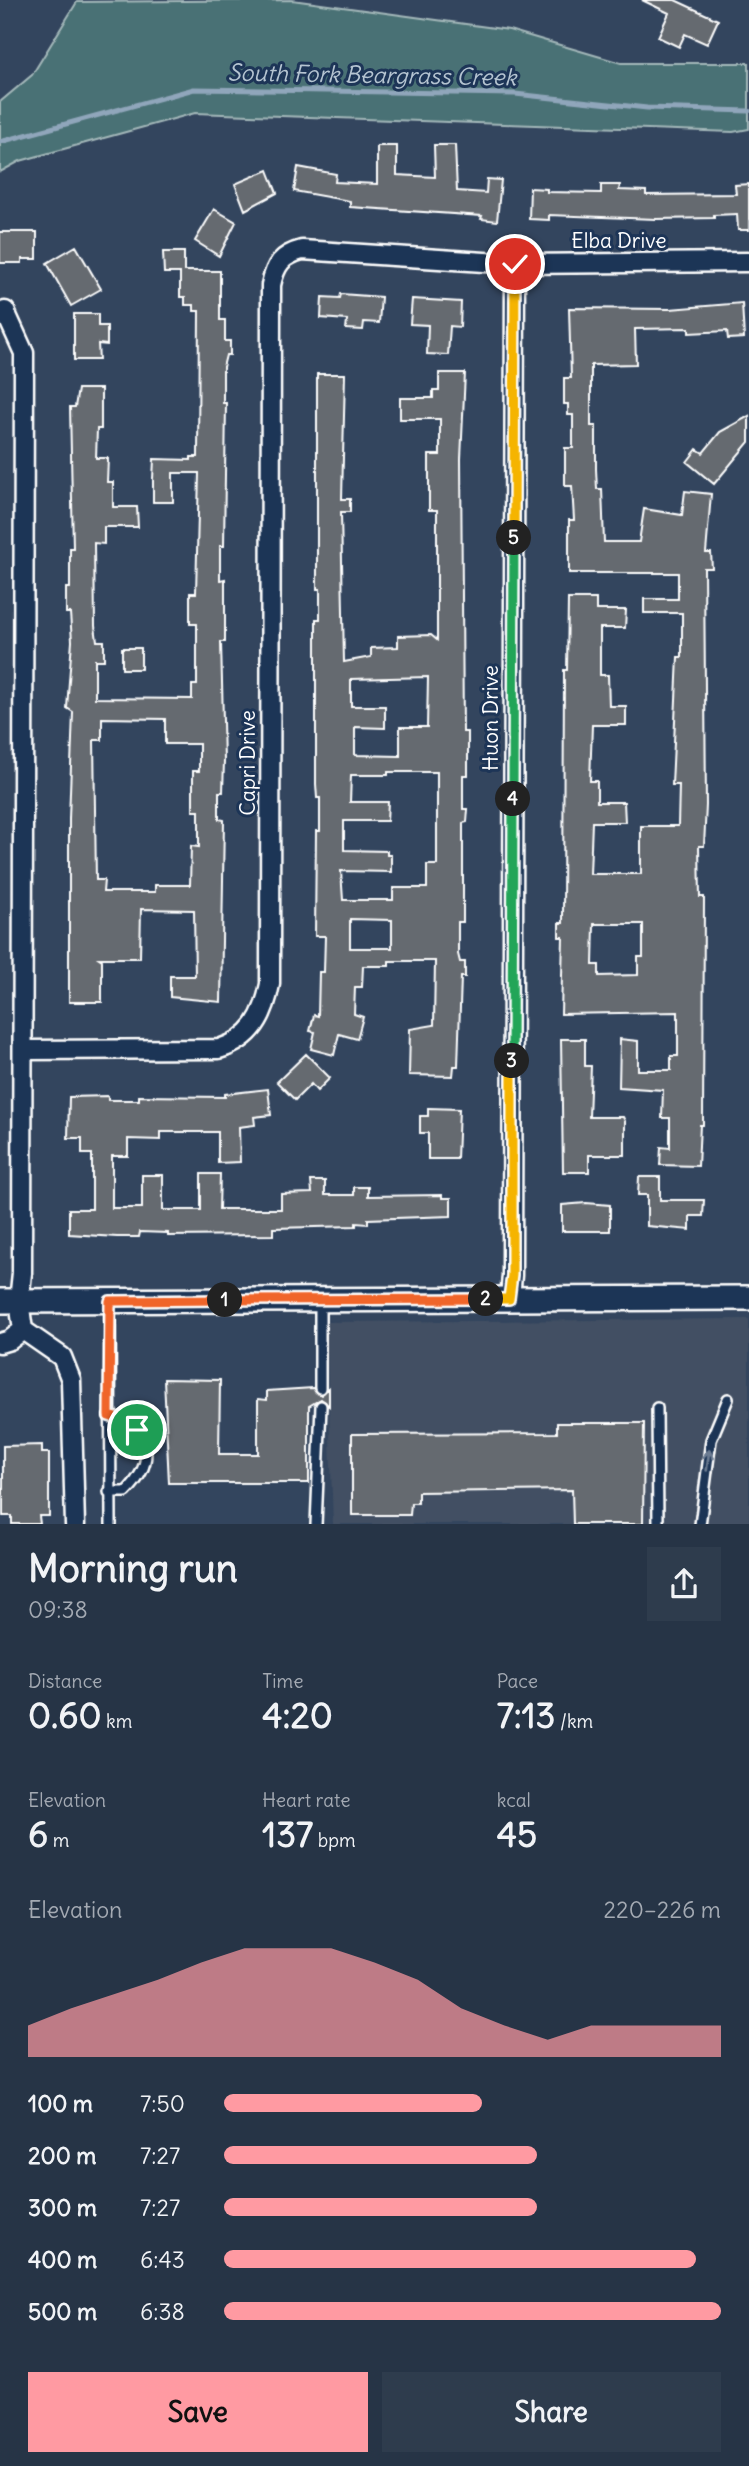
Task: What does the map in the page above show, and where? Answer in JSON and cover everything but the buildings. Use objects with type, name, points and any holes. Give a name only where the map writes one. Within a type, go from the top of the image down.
[{"type":"street","name":"Elba Drive","points":[[282,259],[302,250],[515,264],[749,262]]},
{"type":"street","name":"Capri Drive","points":[[23,1050],[219,1049],[247,1035],[266,1009],[271,984],[271,285],[274,271],[282,259]]},
{"type":"street","name":"Huon Drive","points":[[509,1299],[512,1275],[515,264]]},
{"type":"street","points":[[5,311],[24,353],[23,1050],[10,1301],[23,1330],[62,1357],[71,1380],[75,1524]]},
{"type":"street","points":[[10,1301],[509,1299],[748,1293]]},
{"type":"street","points":[[0,1343],[10,1340],[23,1330]]},
{"type":"lane","points":[[320,1300],[320,1388]]},
{"type":"lane","points":[[110,1301],[111,1524]]},
{"type":"lane","points":[[700,1524],[711,1440],[729,1399]]},
{"type":"lane","points":[[316,1524],[321,1406]]},
{"type":"lane","points":[[657,1408],[658,1524]]},
{"type":"lane","points":[[109,1416],[125,1421],[137,1430],[147,1458],[141,1474],[126,1492],[109,1492]]},
{"type":"shaded area","points":[[749,1319],[749,1524],[333,1524],[326,1322]]},
{"type":"green space","points":[[292,0],[509,30],[621,63],[749,63],[749,129],[733,132],[195,113],[20,161],[0,172],[0,102],[32,75],[77,2]]},
{"type":"waterway","name":"South Fork Beargrass Creek","points":[[0,142],[194,89],[515,94],[647,108],[749,111]]},
{"type":"route","points":[[137,1430],[125,1421],[109,1416],[110,1301],[509,1299],[512,1275],[515,264]]}]
